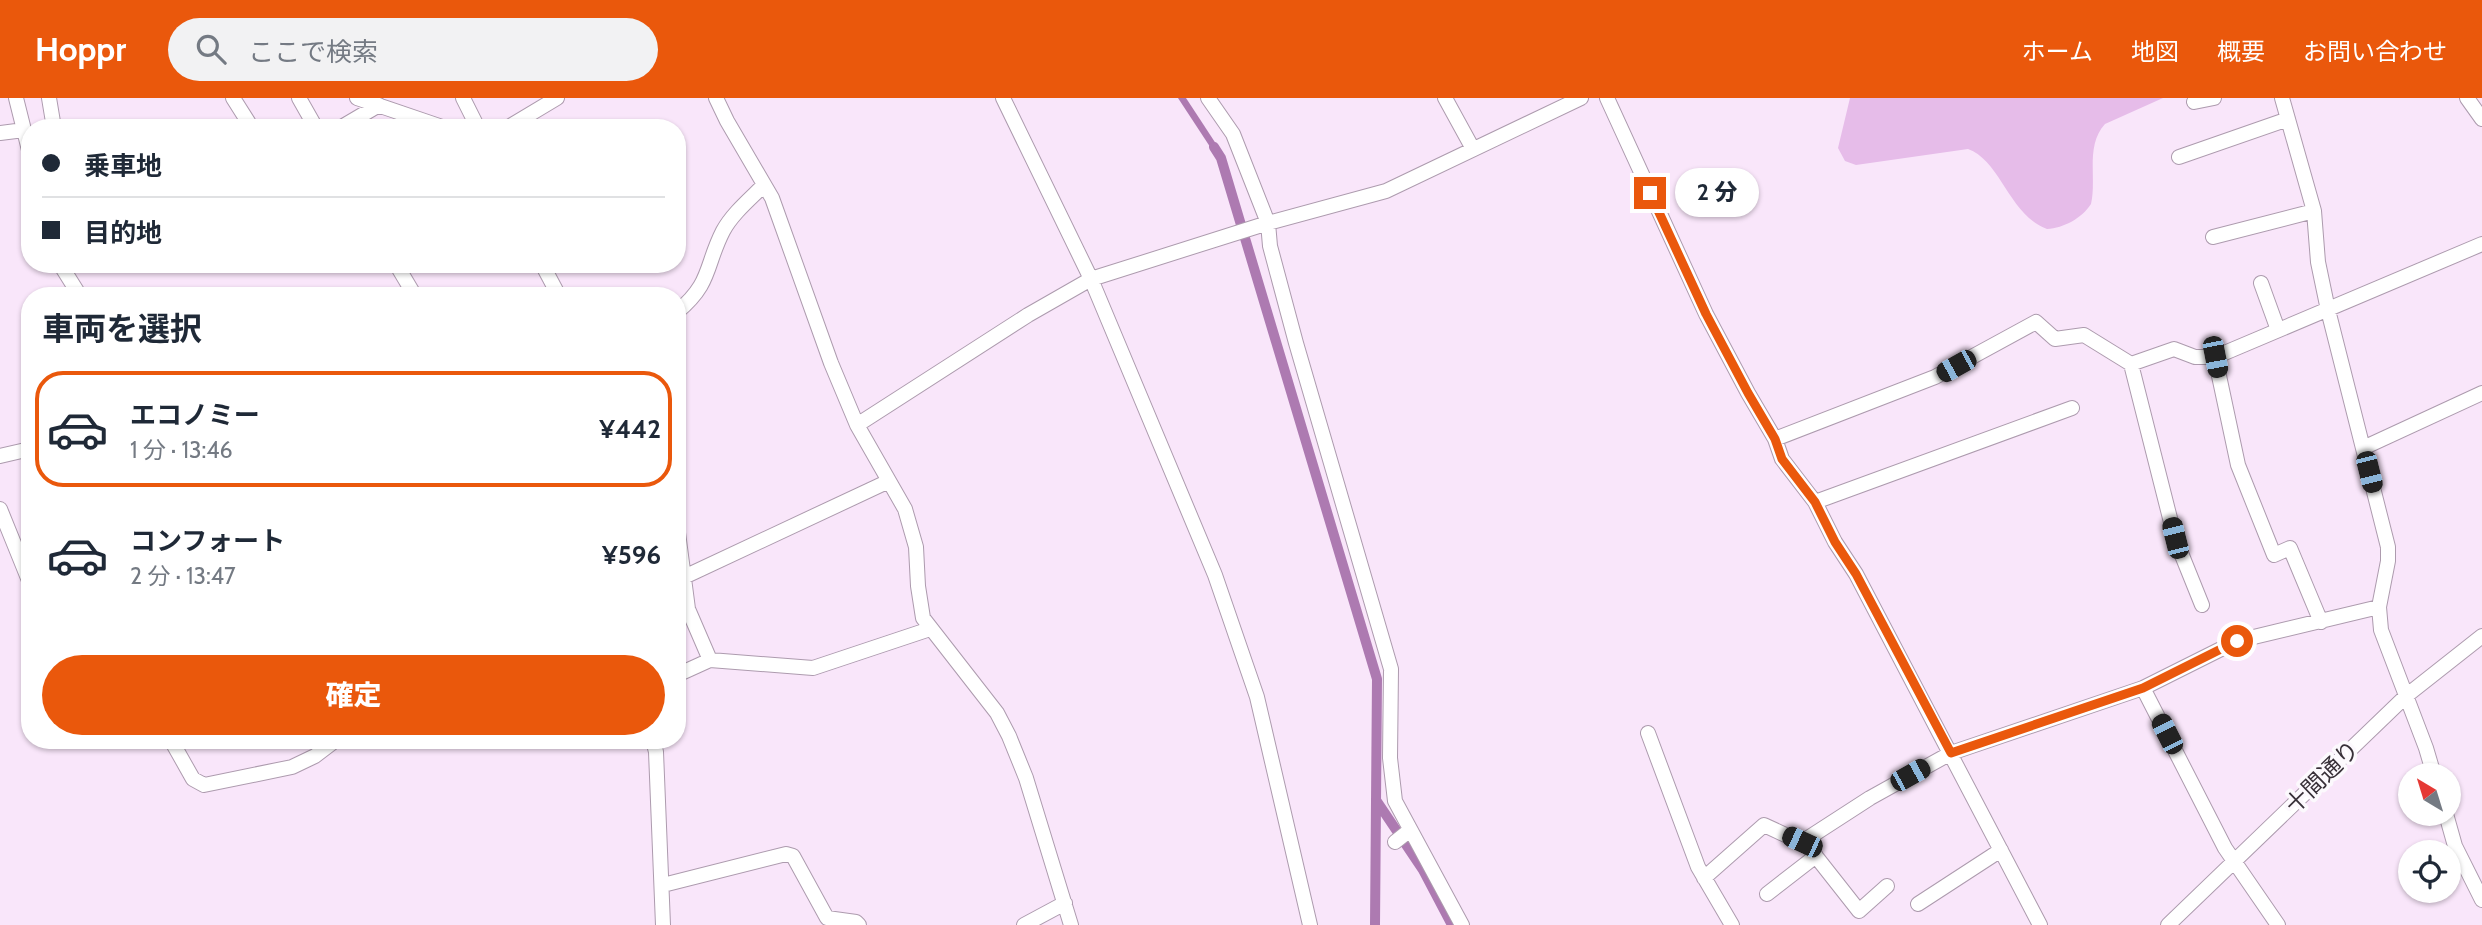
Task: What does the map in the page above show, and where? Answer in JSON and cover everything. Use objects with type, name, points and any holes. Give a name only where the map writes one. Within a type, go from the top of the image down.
[{"type":"street","points":[[16,98],[21,119]]},
{"type":"street","points":[[49,98],[52,119]]},
{"type":"street","points":[[233,98],[246,119]]},
{"type":"street","points":[[299,98],[311,119]]},
{"type":"street","points":[[357,98],[419,119]]},
{"type":"street","points":[[463,98],[474,119]]},
{"type":"street","points":[[522,119],[557,98]]},
{"type":"street","points":[[716,98],[772,198],[790,242],[831,363],[857,425],[905,509],[916,547],[920,610],[930,629],[954,655],[997,713],[1009,736],[1026,778],[1071,925]]},
{"type":"street","points":[[1003,98],[1091,279],[1214,575],[1257,697],[1310,925]]},
{"type":"street","points":[[1208,98],[1233,134],[1268,223],[1270,246],[1289,319],[1391,669],[1390,758],[1395,801],[1462,925]]},
{"type":"street","points":[[1445,98],[1473,149]]},
{"type":"street","points":[[857,425],[1028,315],[1091,279],[1268,223],[1386,191],[1581,98]]},
{"type":"street","points":[[1607,98],[1706,314],[1775,439],[1782,459],[1815,502],[1835,542],[1856,574],[2040,925]]},
{"type":"street","points":[[2194,102],[2214,98]]},
{"type":"street","points":[[2282,98],[2314,211],[2318,262],[2328,310],[2388,547],[2379,607],[2381,630],[2430,763]]},
{"type":"street","points":[[2467,98],[2482,119]]},
{"type":"street","points":[[355,119],[379,105]]},
{"type":"street","points":[[2179,157],[2288,119]]},
{"type":"street","points":[[0,133],[21,130]]},
{"type":"street","points":[[686,305],[694,298],[705,279],[729,222],[764,185]]},
{"type":"street","points":[[2213,237],[2314,211]]},
{"type":"street","points":[[2131,364],[2174,349],[2195,357],[2215,357],[2482,244]]},
{"type":"street","points":[[2262,284],[2278,330]]},
{"type":"street","points":[[1775,439],[1936,377],[2036,322],[2055,339],[2084,335],[2131,364],[2175,538],[2202,605]]},
{"type":"street","points":[[2215,357],[2238,465],[2268,542],[2274,555],[2290,548],[2321,622]]},
{"type":"street","points":[[2363,448],[2482,393]]},
{"type":"street","points":[[1815,502],[2072,408]]},
{"type":"street","points":[[0,456],[21,451]]},
{"type":"street","points":[[686,576],[889,481]]},
{"type":"street","points":[[0,509],[21,561]]},
{"type":"street","points":[[1802,842],[1870,798],[1951,753],[2143,688],[2237,641],[2379,607]]},
{"type":"street","points":[[686,618],[710,660]]},
{"type":"street","points":[[686,671],[710,660],[813,668],[930,629]]},
{"type":"street","name":"十間通り","points":[[2168,925],[2406,696],[2482,636]]},
{"type":"street","points":[[2143,688],[2234,862],[2278,925]]},
{"type":"street","points":[[1648,733],[1698,866],[1732,925]]},
{"type":"street","points":[[176,749],[192,779],[204,785],[292,767],[325,749]]},
{"type":"street","points":[[655,749],[663,925]]},
{"type":"street","points":[[1704,878],[1764,825],[1802,842],[1859,911],[1887,886]]},
{"type":"street","points":[[2449,826],[2455,846],[2482,900]]},
{"type":"street","points":[[1395,842],[1410,830]]},
{"type":"street","points":[[1918,904],[2001,850]]},
{"type":"street","points":[[663,885],[786,854],[793,856],[827,918],[856,922],[859,925]]},
{"type":"street","points":[[1767,894],[1816,856]]},
{"type":"street","points":[[1024,925],[1065,903]]},
{"type":"shaded area","points":[[1178,98],[1186,98],[1224,156],[1218,159]]},
{"type":"shaded area","points":[[1850,98],[2163,98],[2105,124],[2095,142],[2093,152],[2091,204],[2083,214],[2072,221],[2047,229],[2023,212],[1989,165],[1968,149],[1856,165],[1845,161],[1838,148]]},
{"type":"waterway","points":[[1214,147],[1221,158],[1377,679],[1375,925]]},
{"type":"waterway","points":[[1376,800],[1423,870],[1452,925]]},
{"type":"route","points":[[1650,193],[1706,314],[1775,439],[1782,459],[1815,502],[1951,753],[2143,688],[2237,641]]}]
